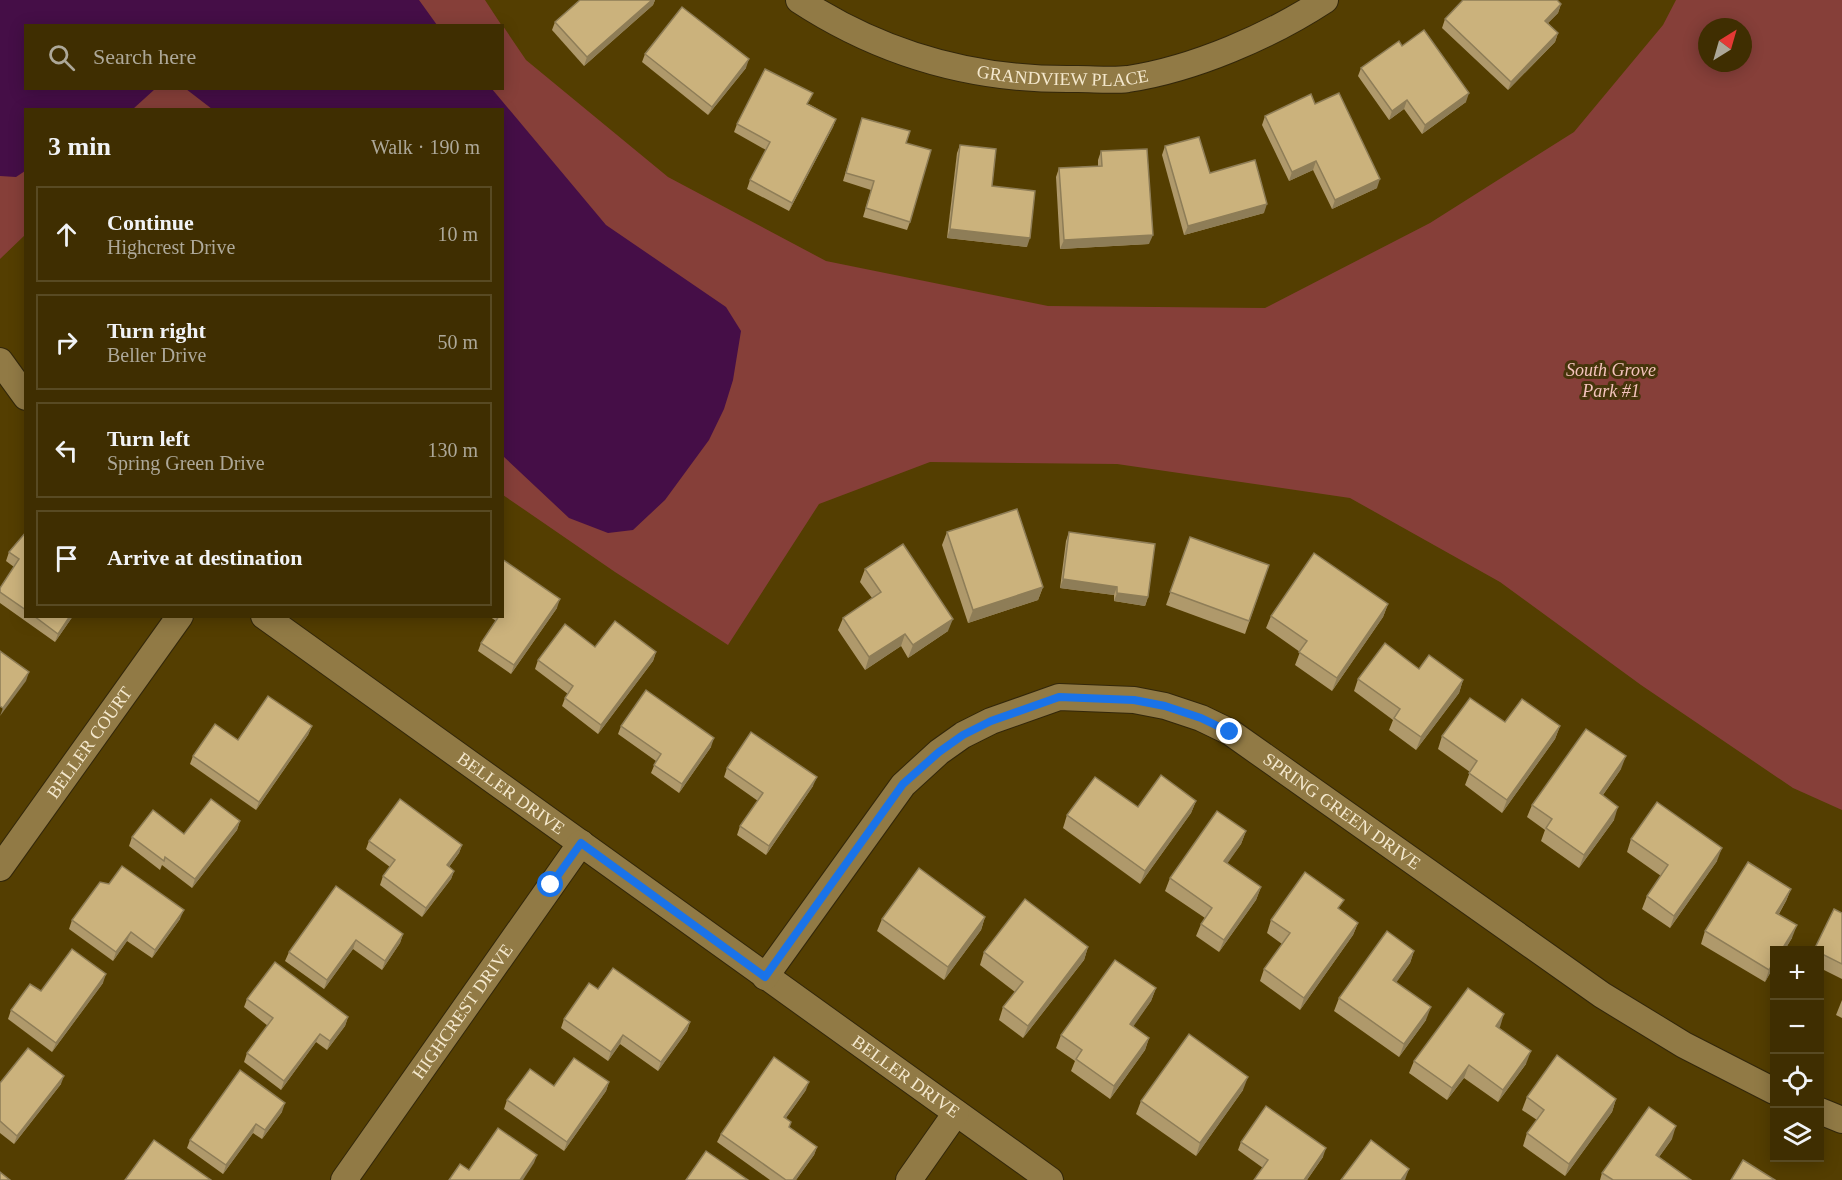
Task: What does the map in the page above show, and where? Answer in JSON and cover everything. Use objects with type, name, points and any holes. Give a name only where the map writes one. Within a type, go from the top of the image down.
[{"type":"street","name":"GRANDVIEW PLACE","points":[[798,0],[865,38],[896,50],[947,66],[990,75],[1044,80],[1127,79],[1201,59],[1256,39],[1295,20],[1325,0]]},
{"type":"street","points":[[0,361],[24,394]]},
{"type":"street","name":"BELLER COURT","points":[[0,868],[179,618]]},
{"type":"street","name":"BELLER DRIVE","points":[[267,618],[1050,1180]]},
{"type":"street","name":"SPRING GREEN DRIVE","points":[[765,977],[903,784],[939,752],[991,721],[1059,697],[1134,700],[1174,709],[1230,732],[1602,995],[1684,1045],[1770,1089]]},
{"type":"street","name":"HIGHCREST DRIVE","points":[[344,1180],[581,843]]},
{"type":"street","points":[[1824,1112],[1842,1119]]},
{"type":"street","points":[[909,1180],[956,1113]]},
{"type":"green space","name":"South Grove Park #1","points":[[0,0],[485,0],[501,24],[24,24],[24,90],[504,90],[504,27],[526,60],[668,177],[826,261],[1048,306],[1265,308],[1430,223],[1574,132],[1663,25],[1676,0],[1842,0],[1842,810],[1793,788],[1641,685],[1500,582],[1350,498],[1117,464],[930,462],[819,504],[728,645],[615,572],[504,496],[504,108],[24,108],[24,236],[0,259]]},
{"type":"shaded area","points":[[0,0],[419,0],[436,24],[24,24],[24,90],[154,90],[134,108],[24,108],[24,172],[16,177],[0,176]]},
{"type":"shaded area","points":[[187,90],[493,90],[606,225],[726,307],[741,331],[733,380],[724,409],[709,440],[665,500],[633,530],[608,533],[569,518],[504,457],[504,108],[211,108]]},
{"type":"building","points":[[580,0],[652,0],[587,57],[555,22]]},
{"type":"building","points":[[1463,0],[1557,0],[1561,4],[1545,21],[1558,33],[1511,82],[1445,19]]},
{"type":"building","points":[[682,7],[749,59],[712,107],[645,54]]},
{"type":"building","points":[[1424,30],[1469,93],[1425,125],[1407,100],[1392,111],[1361,68],[1399,41],[1402,46]]},
{"type":"building","points":[[765,69],[813,93],[807,104],[836,119],[792,203],[750,180],[770,142],[737,124]]},
{"type":"building","points":[[1339,93],[1380,179],[1335,200],[1316,161],[1292,172],[1265,116],[1311,94],[1315,104]]},
{"type":"building","points":[[862,118],[910,131],[906,143],[931,150],[910,222],[866,208],[874,181],[846,173]]},
{"type":"building","points":[[1199,137],[1210,173],[1255,160],[1267,204],[1188,226],[1165,146]]},
{"type":"building","points":[[960,145],[996,149],[992,186],[1035,191],[1030,238],[950,229]]},
{"type":"building","points":[[1147,149],[1153,235],[1064,240],[1059,168],[1102,166],[1101,151]]},
{"type":"building","points":[[1017,509],[1043,587],[973,610],[947,532]]},
{"type":"building","points":[[1069,532],[1155,544],[1148,597],[1117,593],[1117,587],[1063,579]]},
{"type":"building","points":[[24,534],[24,609],[0,592],[0,588],[19,559],[9,552]]},
{"type":"building","points":[[1190,537],[1269,565],[1249,621],[1170,592]]},
{"type":"building","points":[[903,544],[953,619],[913,645],[905,634],[869,657],[843,618],[881,592],[865,569]]},
{"type":"building","points":[[1314,553],[1388,604],[1337,678],[1299,652],[1307,641],[1271,616]]},
{"type":"building","points":[[504,560],[560,599],[514,665],[481,643],[498,618],[504,618]]},
{"type":"building","points":[[37,618],[69,618],[58,634]]},
{"type":"building","points":[[615,621],[656,652],[601,725],[565,698],[573,686],[538,660],[565,624],[595,647]]},
{"type":"building","points":[[1385,643],[1419,669],[1429,655],[1463,680],[1421,737],[1394,718],[1400,709],[1358,679]]},
{"type":"building","points":[[0,651],[29,672],[3,708],[0,706]]},
{"type":"building","points":[[646,690],[714,738],[682,784],[654,765],[661,754],[621,726]]},
{"type":"building","points":[[268,696],[312,726],[259,802],[193,756],[215,724],[238,740]]},
{"type":"building","points":[[1470,698],[1505,722],[1522,699],[1560,726],[1507,800],[1469,773],[1477,761],[1442,736]]},
{"type":"building","points":[[1586,729],[1626,756],[1600,793],[1618,807],[1584,855],[1546,828],[1552,819],[1532,805]]},
{"type":"building","points":[[751,732],[817,777],[769,846],[740,826],[763,793],[727,768]]},
{"type":"building","points":[[1161,775],[1196,801],[1145,871],[1067,815],[1095,777],[1138,807]]},
{"type":"building","points":[[211,799],[240,821],[195,879],[165,857],[164,861],[132,837],[153,810],[184,834]]},
{"type":"building","points":[[400,799],[462,845],[447,865],[454,871],[426,908],[383,876],[395,860],[369,841]]},
{"type":"building","points":[[1657,802],[1722,848],[1674,916],[1647,896],[1668,865],[1631,839]]},
{"type":"building","points":[[1217,811],[1246,831],[1224,861],[1261,887],[1224,940],[1201,924],[1212,908],[1170,878]]},
{"type":"building","points":[[1748,862],[1791,889],[1776,913],[1797,925],[1784,946],[1770,946],[1769,970],[1705,931]]},
{"type":"building","points":[[122,866],[184,910],[155,950],[131,932],[116,952],[72,920],[100,882],[109,884]]},
{"type":"building","points":[[919,868],[985,917],[948,967],[882,919]]},
{"type":"building","points":[[1305,872],[1344,900],[1338,908],[1358,923],[1304,998],[1264,969],[1290,933],[1271,920]]},
{"type":"building","points":[[336,886],[403,934],[385,961],[356,940],[327,980],[289,952]]},
{"type":"building","points":[[1025,899],[1088,947],[1028,1026],[1003,1007],[1023,982],[984,952]]},
{"type":"building","points":[[1834,909],[1842,913],[1842,964],[1824,955],[1824,946],[1816,946]]},
{"type":"building","points":[[1387,931],[1414,951],[1393,980],[1431,1007],[1404,1044],[1339,998]]},
{"type":"building","points":[[72,949],[106,974],[56,1043],[11,1010],[30,984],[41,991]]},
{"type":"building","points":[[1115,960],[1156,988],[1130,1024],[1149,1038],[1114,1086],[1076,1059],[1082,1050],[1061,1035]]},
{"type":"building","points":[[275,962],[348,1017],[330,1041],[320,1034],[284,1081],[247,1053],[273,1018],[247,999]]},
{"type":"building","points":[[613,968],[690,1022],[661,1062],[623,1035],[611,1052],[564,1019],[589,983],[598,989]]},
{"type":"building","points":[[1468,988],[1504,1014],[1496,1026],[1531,1051],[1503,1090],[1469,1065],[1452,1088],[1414,1061]]},
{"type":"building","points":[[1189,1034],[1248,1077],[1200,1143],[1141,1101]]},
{"type":"building","points":[[28,1048],[64,1076],[17,1136],[0,1121],[0,1083]]},
{"type":"building","points":[[1557,1055],[1616,1099],[1569,1164],[1527,1133],[1544,1110],[1527,1097]]},
{"type":"building","points":[[774,1057],[809,1082],[784,1117],[791,1122],[789,1127],[817,1147],[793,1180],[786,1180],[721,1134]]},
{"type":"building","points":[[574,1058],[609,1082],[567,1142],[507,1100],[530,1069],[554,1086]]},
{"type":"building","points":[[240,1070],[285,1103],[265,1130],[256,1124],[226,1165],[190,1140]]},
{"type":"building","points":[[1266,1106],[1326,1148],[1304,1180],[1254,1180],[1268,1160],[1241,1142]]},
{"type":"building","points":[[1649,1107],[1676,1126],[1656,1155],[1691,1180],[1613,1180],[1602,1173]]},
{"type":"building","points":[[498,1128],[537,1155],[520,1180],[449,1180],[460,1164],[469,1170]]},
{"type":"building","points":[[154,1140],[211,1180],[125,1180]]},
{"type":"building","points":[[1371,1140],[1409,1169],[1401,1180],[1341,1180]]},
{"type":"building","points":[[706,1151],[748,1180],[686,1180]]},
{"type":"building","points":[[1743,1160],[1775,1180],[1731,1180]]},
{"type":"building","points":[[0,1172],[10,1180],[0,1180]]},
{"type":"route","points":[[551,885],[581,843],[765,977],[903,784],[939,752],[963,735],[991,721],[1059,697],[1134,700],[1165,706],[1201,718],[1230,732]]}]
